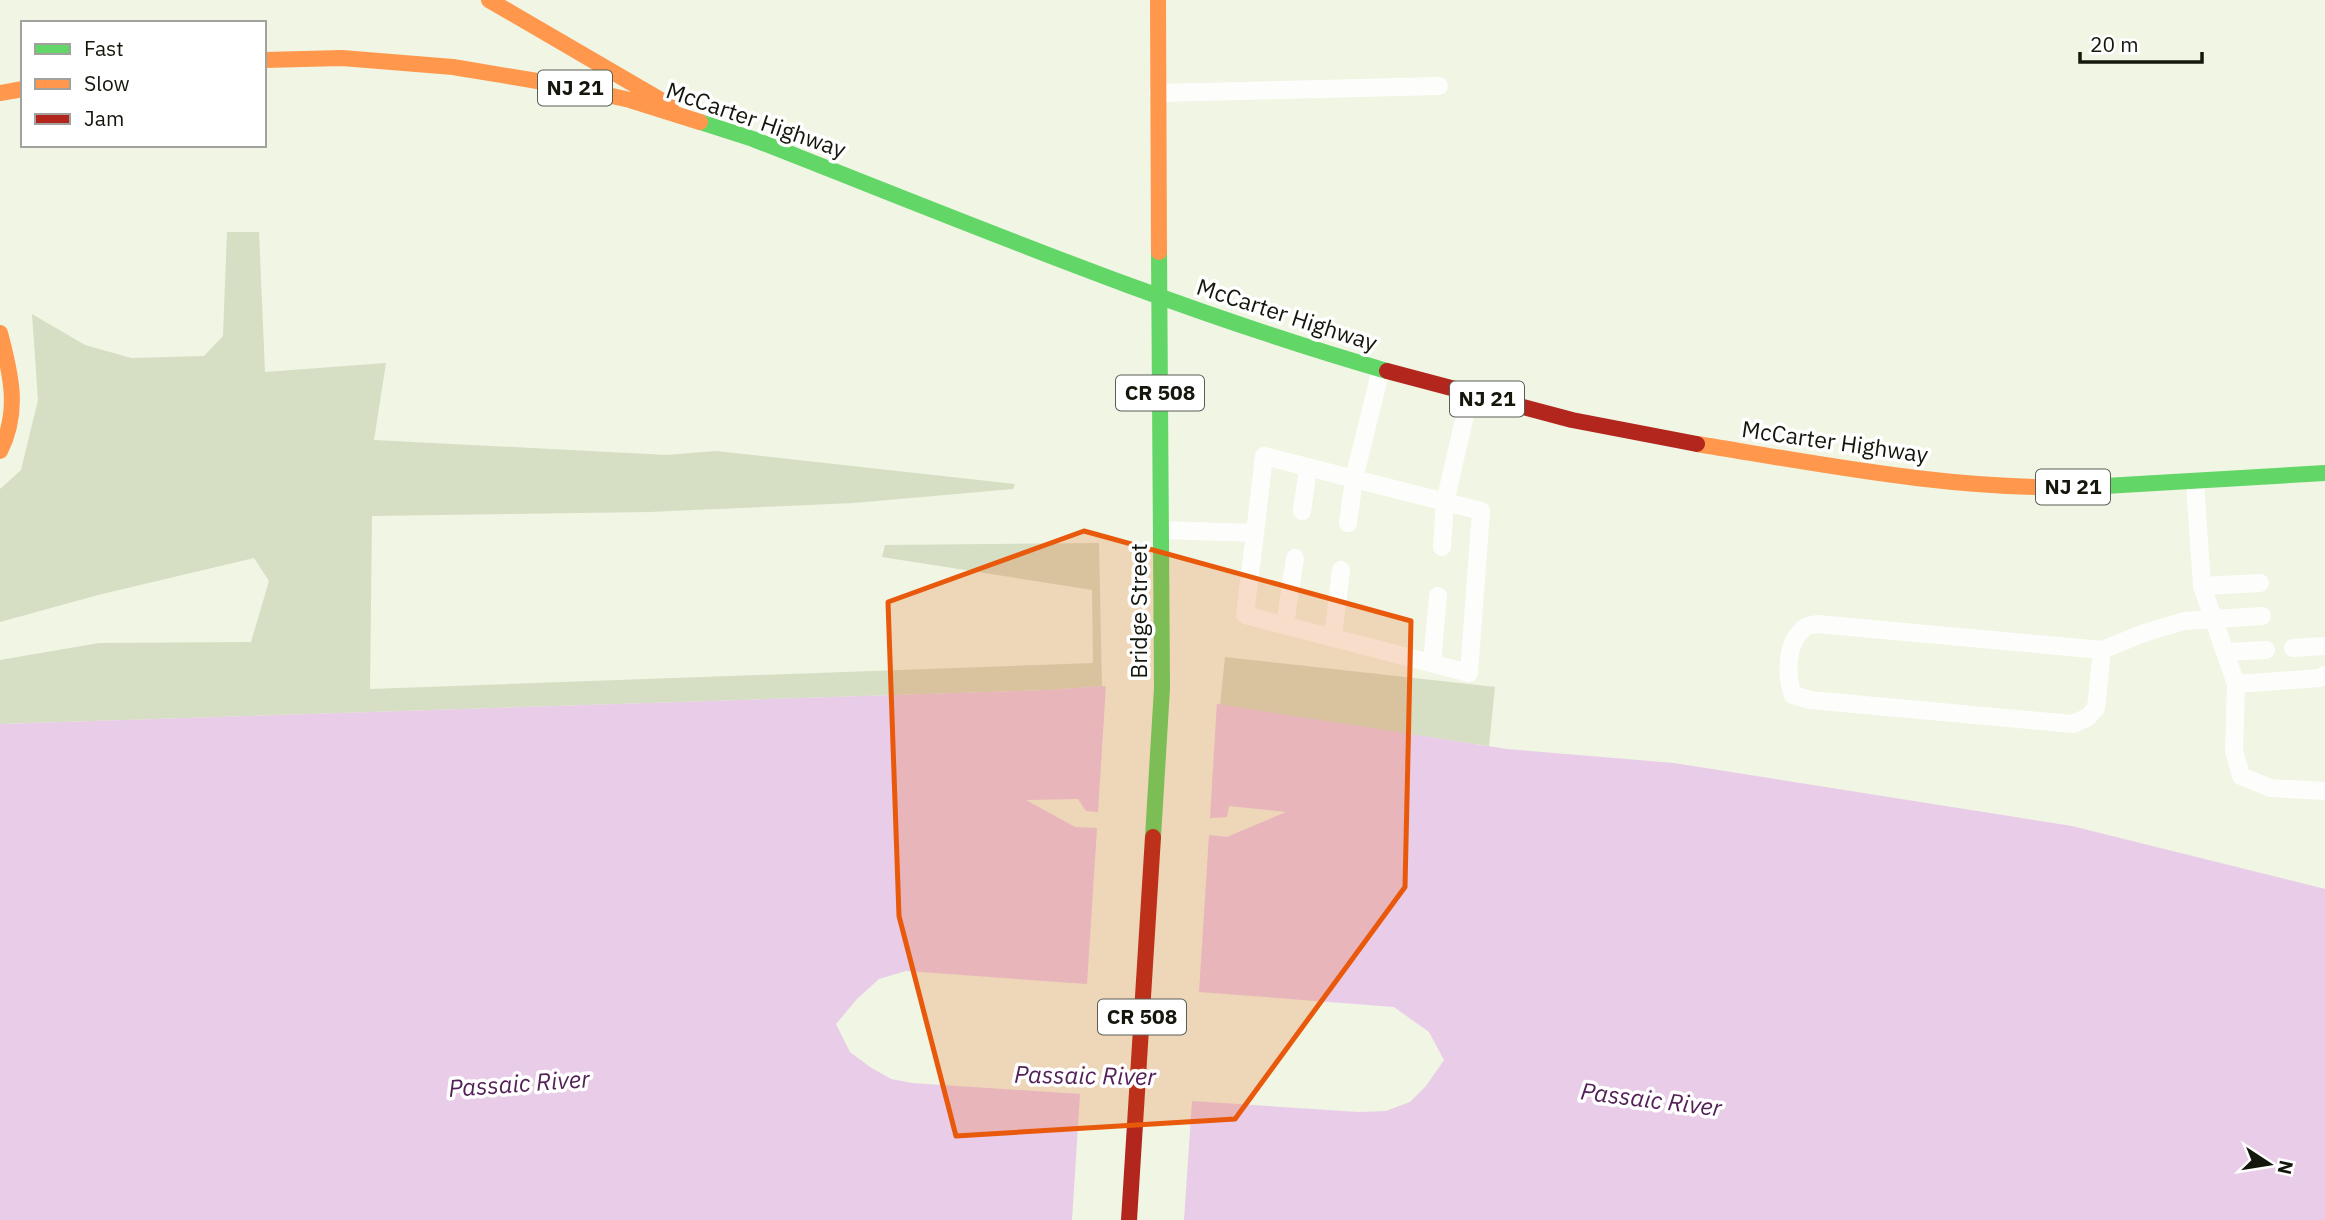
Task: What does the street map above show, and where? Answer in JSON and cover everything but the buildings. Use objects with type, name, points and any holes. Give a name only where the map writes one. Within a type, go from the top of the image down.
[{"type":"main road","points":[[489,0],[694,120]]},
{"type":"main road","name":"Bridge Street","points":[[1129,1220],[1162,688],[1158,0]]},
{"type":"main road","name":"McCarter Highway","points":[[266,60],[342,58],[453,67],[568,86],[629,100],[753,139],[1160,298],[1297,344],[1573,421],[1664,439],[1900,476],[2043,488],[2195,483],[2325,473]]},
{"type":"main road","points":[[0,93],[21,89]]},
{"type":"main road","points":[[0,333],[11,374],[14,401],[10,424],[0,451]]},
{"type":"lane","points":[[1158,93],[1438,86]]},
{"type":"lane","points":[[1348,523],[1354,479],[1381,369]]},
{"type":"lane","points":[[1442,547],[1445,502],[1470,394]]},
{"type":"lane","points":[[1264,456],[1308,467],[1480,511],[1469,673],[1245,615],[1264,456]]},
{"type":"lane","points":[[1302,511],[1308,467]]},
{"type":"lane","points":[[2195,483],[2202,586],[2236,684],[2234,751],[2241,776],[2270,788],[2325,791]]},
{"type":"lane","points":[[1161,530],[1255,533]]},
{"type":"lane","points":[[1285,625],[1295,558]]},
{"type":"lane","points":[[1332,637],[1341,570]]},
{"type":"lane","points":[[2202,586],[2260,583]]},
{"type":"lane","points":[[1432,663],[1438,596]]},
{"type":"lane","points":[[2102,650],[2096,708],[2088,718],[2073,724],[1810,700],[1793,695],[1787,680],[1793,643],[1803,628],[1818,624],[2102,650],[2184,621],[2262,616]]},
{"type":"lane","points":[[2293,648],[2325,646]]},
{"type":"lane","points":[[2225,652],[2266,650]]},
{"type":"lane","points":[[2236,684],[2320,678],[2325,675]]},
{"type":"highlighted area","points":[[1084,531],[1411,621],[1405,887],[1235,1119],[956,1136],[899,916],[888,602]]},
{"type":"green space","points":[[227,232],[259,232],[265,372],[386,363],[374,440],[667,455],[716,451],[1015,484],[1013,489],[854,503],[649,512],[372,516],[370,689],[1093,663],[1092,590],[882,557],[885,545],[1099,543],[1102,686],[1048,690],[0,724],[0,660],[99,643],[251,642],[269,581],[254,558],[98,595],[0,622],[0,489],[21,470],[38,400],[32,314],[85,345],[131,358],[204,356],[223,336]]},
{"type":"green space","points":[[1225,657],[1495,687],[1489,746],[1220,706]]},
{"type":"water","name":"Passaic River","points":[[1102,686],[1507,749],[1674,763],[2072,826],[2325,889],[2325,1220],[0,1220],[0,724],[1048,690]]},
{"type":"pier","points":[[1106,685],[1217,702],[1210,818],[1227,817],[1229,806],[1286,812],[1227,837],[1209,835],[1199,992],[1394,1007],[1429,1032],[1444,1060],[1426,1086],[1410,1102],[1386,1111],[1358,1112],[1192,1101],[1184,1220],[1072,1220],[1080,1094],[912,1083],[891,1079],[850,1052],[836,1024],[879,979],[906,971],[1087,984],[1097,828],[1075,827],[1026,800],[1078,799],[1086,811],[1098,812]]},
{"type":"traffic: fast","points":[[700,122],[753,139],[1147,292],[1306,347],[1387,371]]},
{"type":"traffic: fast","points":[[1153,837],[1162,688],[1159,252]]},
{"type":"traffic: fast","points":[[2088,487],[2325,473]]},
{"type":"traffic: slow","points":[[489,0],[671,106]]},
{"type":"traffic: slow","points":[[1158,0],[1159,252]]},
{"type":"traffic: slow","points":[[266,60],[342,58],[453,67],[567,86],[630,100],[700,122]]},
{"type":"traffic: slow","points":[[0,93],[21,89]]},
{"type":"traffic: slow","points":[[0,333],[12,393],[10,422],[0,451]]},
{"type":"traffic: slow","points":[[1697,444],[1940,481],[2088,487]]},
{"type":"traffic: jam","points":[[1387,371],[1572,420],[1697,444]]},
{"type":"traffic: jam","points":[[1129,1220],[1153,837]]}]
